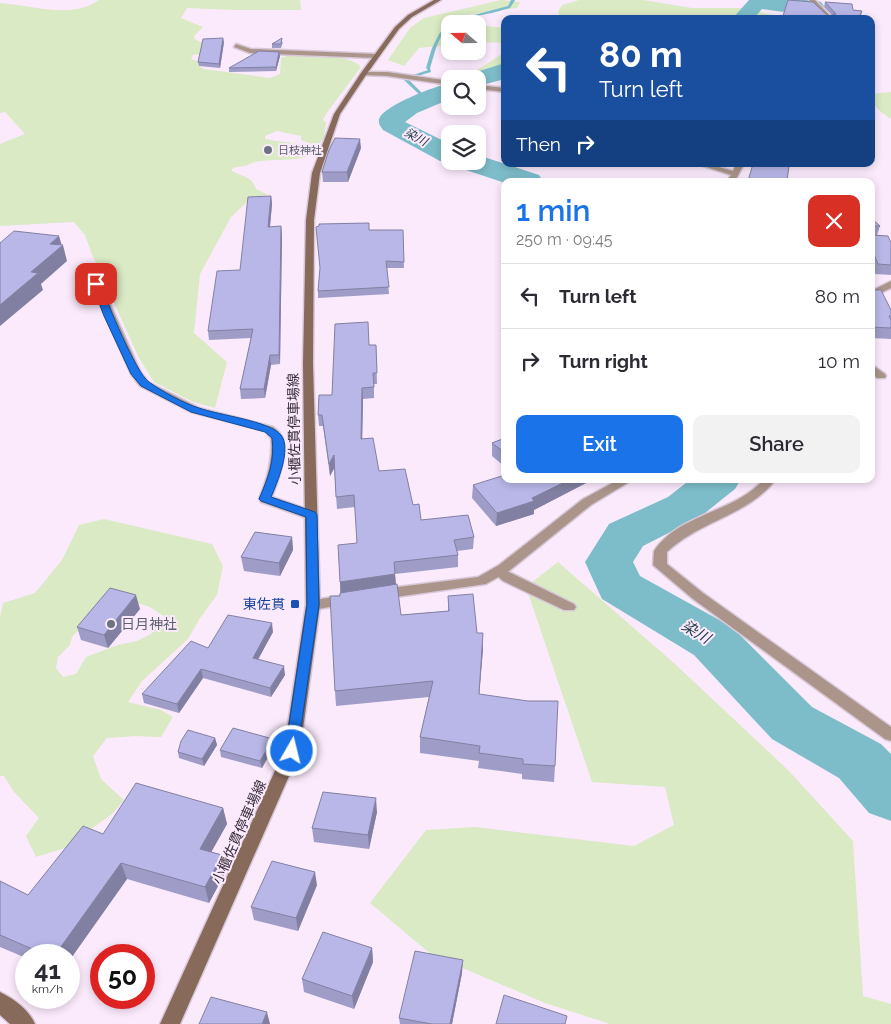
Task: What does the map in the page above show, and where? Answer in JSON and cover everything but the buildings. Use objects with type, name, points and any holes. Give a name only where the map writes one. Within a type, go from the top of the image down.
[{"type":"main road","name":"小櫃佐貫停車場線","points":[[170,1024],[292,751],[313,605],[308,364],[310,220],[316,173],[337,114],[363,74],[397,28],[410,16],[438,0]]},
{"type":"main road","points":[[0,1002],[25,1024]]},
{"type":"street","points":[[812,0],[826,15]]},
{"type":"street","points":[[236,46],[250,50],[376,56]]},
{"type":"street","points":[[363,74],[387,74],[441,82]]},
{"type":"street","points":[[486,88],[501,90]]},
{"type":"street","points":[[708,167],[732,177]]},
{"type":"street","points":[[96,284],[108,316],[136,374],[144,384],[194,410],[269,429],[278,437],[279,451],[276,472],[265,499],[311,515]]},
{"type":"street","points":[[875,293],[891,284]]},
{"type":"street","points":[[875,371],[881,376]]},
{"type":"street","points":[[313,605],[481,581],[499,571],[587,502],[621,483]]},
{"type":"street","points":[[766,483],[744,503],[693,526],[672,540],[661,551],[660,565],[698,596],[891,734]]},
{"type":"street","points":[[499,571],[508,578],[569,607]]},
{"type":"green space","points":[[99,0],[300,0],[301,10],[187,8],[181,18],[203,27],[195,35],[194,39],[205,44],[202,54],[193,55],[191,59],[200,62],[200,67],[204,69],[270,78],[280,74],[281,58],[298,54],[335,56],[347,59],[361,67],[326,114],[323,120],[326,122],[324,138],[320,143],[312,144],[301,140],[301,136],[277,131],[265,136],[265,139],[298,144],[316,151],[311,155],[296,159],[255,162],[231,170],[252,181],[256,189],[268,195],[250,199],[231,217],[200,274],[194,333],[227,362],[215,408],[193,402],[154,382],[139,358],[85,235],[74,222],[0,226],[0,144],[25,134],[5,112],[0,113],[0,3],[64,10],[88,6]]},
{"type":"green space","points":[[501,0],[520,2],[517,8],[466,15],[441,15],[441,46],[419,48],[404,66],[388,60],[410,28],[424,18]]},
{"type":"green space","points":[[579,0],[643,0],[692,8],[741,8],[773,15],[559,15],[558,12],[562,5]]},
{"type":"green space","points":[[486,26],[501,28],[501,43],[486,42]]},
{"type":"green space","points":[[501,55],[501,78],[496,80],[486,75],[486,70],[477,70]]},
{"type":"green space","points":[[891,92],[891,119],[875,106],[875,94]]},
{"type":"green space","points":[[104,519],[212,544],[223,566],[217,595],[200,618],[188,639],[142,681],[128,702],[161,710],[173,717],[161,737],[107,738],[93,756],[101,779],[124,800],[112,814],[65,848],[36,857],[26,836],[39,818],[14,792],[4,776],[0,776],[0,617],[3,603],[35,593],[62,560],[79,525]],"holes":[[[134,602],[150,607],[165,617],[151,634],[137,641],[118,645],[86,657],[76,674],[63,677],[56,668],[58,657],[70,645],[72,637],[99,608]]]},
{"type":"green space","points":[[558,562],[675,664],[788,770],[853,841],[863,996],[891,1004],[891,1024],[610,1024],[545,1003],[432,955],[370,903],[426,830],[475,827],[634,846],[674,825],[665,787],[592,782],[526,587]]},
{"type":"waterway","points":[[427,100],[405,79],[430,71],[428,68],[434,48],[440,34],[447,25],[466,17],[509,7],[513,0]]},
{"type":"waterway","name":"染川","points":[[746,15],[758,2],[787,7],[814,6]]},
{"type":"waterway","name":"染川","points":[[486,77],[501,72]]},
{"type":"waterway","name":"染川","points":[[441,94],[408,108],[392,119],[392,125],[441,150]]},
{"type":"waterway","name":"染川","points":[[486,167],[520,178]]},
{"type":"waterway","name":"染川","points":[[714,483],[684,507],[626,535],[609,562],[620,587],[713,641],[792,723],[860,761],[891,795]]},
{"type":"place","name":"日枝神社","points":[[268,150]]},
{"type":"place","name":"東佐貫","points":[[295,604]]},
{"type":"place","name":"日月神社","points":[[111,624]]},
{"type":"route","points":[[96,284],[108,316],[136,374],[144,384],[194,410],[269,429],[278,437],[279,451],[276,472],[265,499],[311,515],[313,605],[292,751]]}]
